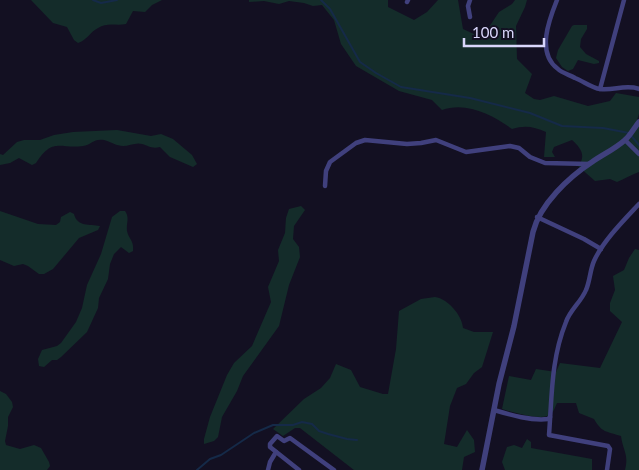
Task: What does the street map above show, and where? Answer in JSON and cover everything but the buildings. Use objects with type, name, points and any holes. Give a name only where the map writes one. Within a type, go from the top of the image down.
[{"type":"street","points":[[470,0],[468,6],[470,17]]},
{"type":"street","points":[[557,0],[546,38],[547,57],[558,69],[600,89],[629,86],[639,88]]},
{"type":"street","points":[[600,89],[624,0]]},
{"type":"street","points":[[482,470],[537,217],[553,196],[589,164],[627,138],[639,122]]},
{"type":"street","points":[[627,138],[639,154]]},
{"type":"street","points":[[325,186],[327,167],[330,162],[356,142],[365,140],[407,144],[436,140],[466,152],[510,146],[519,148],[530,157],[545,163],[589,164]]},
{"type":"street","points":[[607,470],[609,447],[550,435],[551,384],[556,354],[563,329],[571,311],[585,292],[592,266],[601,249],[639,204]]},
{"type":"street","points":[[537,217],[584,238],[601,249]]},
{"type":"street","points":[[494,410],[544,420],[550,417]]},
{"type":"street","points":[[299,470],[270,445],[277,436],[284,441],[290,438],[334,470]]},
{"type":"street","points":[[268,470],[276,452]]},
{"type":"green space","points":[[31,0],[162,0],[152,5],[145,12],[133,11],[126,24],[101,26],[78,43],[74,40],[67,27],[53,23]]},
{"type":"green space","points":[[249,0],[388,0],[388,7],[414,20],[427,12],[438,0],[458,0],[463,29],[476,35],[485,33],[499,12],[515,0],[527,0],[516,26],[517,59],[532,74],[525,93],[534,99],[540,100],[554,96],[588,106],[610,101],[616,93],[639,97],[637,120],[639,122],[639,172],[617,182],[610,179],[595,181],[578,166],[582,155],[578,146],[572,140],[554,147],[552,152],[555,157],[544,157],[546,132],[530,127],[512,129],[488,114],[470,108],[460,107],[442,110],[432,100],[399,91],[356,66],[341,44],[334,20],[322,5],[313,6],[289,1],[279,4],[264,1],[249,2]]},
{"type":"green space","points":[[574,25],[587,25],[580,47],[586,54],[599,61],[599,63],[594,64],[578,60],[573,69],[568,71],[562,67],[556,58],[558,50]]},
{"type":"green space","points":[[117,130],[151,136],[161,134],[173,139],[192,155],[197,164],[193,167],[170,157],[160,147],[140,144],[121,146],[101,140],[83,146],[52,147],[32,165],[19,158],[10,163],[0,165],[0,154],[3,155],[17,142],[40,140],[54,135],[73,132]]},
{"type":"green space","points":[[301,206],[305,210],[294,226],[293,239],[299,247],[300,257],[289,285],[279,326],[243,376],[222,417],[218,437],[214,441],[204,444],[210,417],[227,375],[234,363],[252,346],[271,302],[268,287],[279,261],[278,250],[285,233],[289,209]]},
{"type":"green space","points":[[0,211],[38,224],[56,225],[60,222],[61,217],[70,212],[81,223],[100,226],[98,230],[79,238],[53,269],[44,274],[39,274],[23,264],[14,266],[0,260]]},
{"type":"green space","points":[[120,211],[125,211],[127,216],[127,231],[133,245],[133,251],[129,253],[121,247],[114,254],[110,264],[108,279],[99,298],[98,308],[87,332],[57,360],[52,360],[44,367],[39,366],[38,359],[42,350],[61,343],[76,322],[82,308],[87,285],[101,254],[112,217]]},
{"type":"green space","points":[[635,249],[639,250],[639,470],[625,470],[626,456],[621,436],[605,431],[599,427],[594,419],[579,413],[576,403],[557,403],[551,414],[541,417],[527,416],[502,409],[509,376],[531,380],[536,369],[556,372],[560,363],[600,368],[622,322],[610,311],[610,303],[615,290],[613,276],[624,270]]},
{"type":"green space","points":[[440,298],[454,308],[463,328],[474,332],[493,332],[482,367],[474,373],[466,384],[457,388],[450,406],[444,444],[457,447],[467,430],[474,440],[475,452],[464,457],[462,470],[354,470],[300,428],[295,428],[283,436],[273,429],[304,399],[321,388],[330,378],[336,364],[351,370],[360,387],[388,394],[396,349],[399,311],[421,299]]},
{"type":"green space","points":[[0,391],[6,394],[13,407],[8,417],[6,445],[20,449],[34,445],[41,448],[49,462],[50,466],[47,470],[0,470]]},
{"type":"green space","points":[[527,439],[531,442],[531,448],[592,459],[592,470],[505,470],[502,462],[507,447],[514,445],[522,448]]},
{"type":"waterway","points":[[93,0],[101,3],[117,0]]},
{"type":"waterway","points":[[321,0],[330,9],[360,62],[401,87],[470,98],[530,113],[562,126],[603,128],[629,133],[639,145]]},
{"type":"waterway","points":[[197,470],[210,459],[221,455],[254,433],[273,425],[293,425],[302,422],[312,424],[319,431],[328,434],[357,440]]}]
